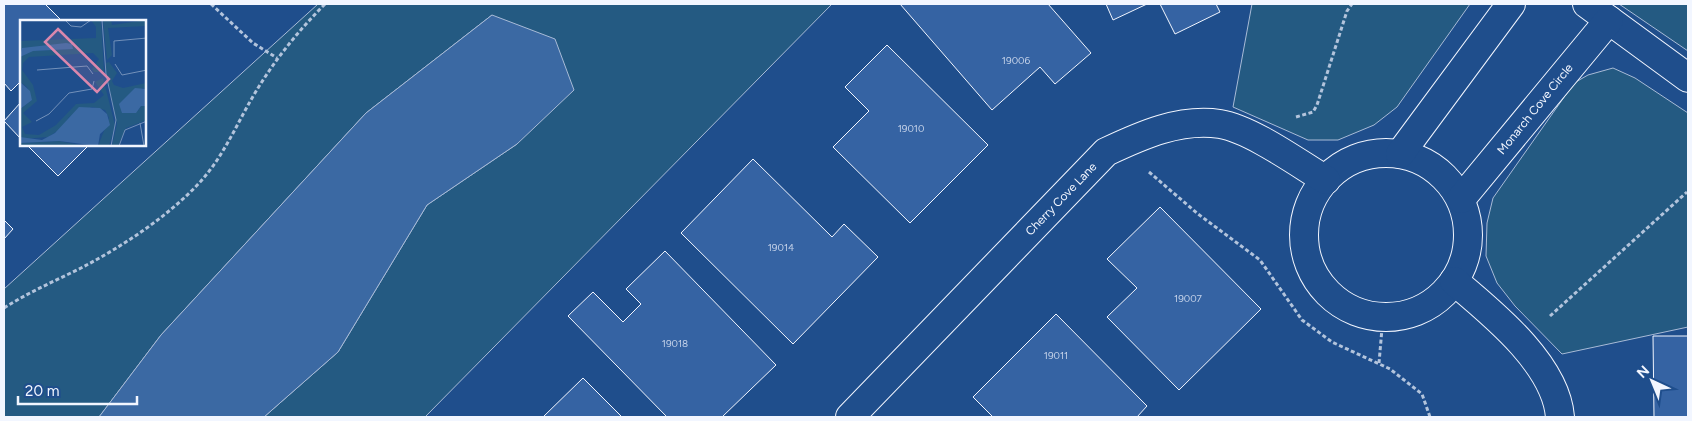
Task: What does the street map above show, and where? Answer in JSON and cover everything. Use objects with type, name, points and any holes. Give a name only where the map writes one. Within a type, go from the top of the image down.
[{"type":"street","points":[[1400,154],[1511,4]]},
{"type":"street","points":[[1587,4],[1688,78]]},
{"type":"street","name":"Monarch Cove Circle","points":[[1460,199],[1609,20]]},
{"type":"street","name":"Cherry Cove Lane","points":[[850,417],[1106,152],[1146,133],[1186,123],[1221,124],[1252,136],[1326,180]]},
{"type":"street","points":[[1373,154],[1400,154],[1419,159],[1436,169],[1450,182],[1460,199],[1467,220],[1468,241],[1464,262],[1454,281],[1440,297],[1423,308],[1404,315],[1383,317],[1357,312],[1334,299],[1317,278],[1306,254],[1304,228],[1311,202],[1326,180],[1347,163],[1373,154]]},
{"type":"street","points":[[1454,281],[1500,320],[1538,362],[1559,405],[1560,417]]},
{"type":"path","points":[[211,4],[253,43],[276,58]]},
{"type":"path","points":[[4,308],[29,292],[82,267],[121,244],[166,212],[201,181],[232,139],[253,96],[276,58],[325,4]]},
{"type":"path","points":[[1296,117],[1312,112],[1317,105],[1347,11],[1352,4]]},
{"type":"path","points":[[1146,170],[1198,214],[1260,260],[1302,320],[1332,342],[1390,369],[1422,394],[1430,417]]},
{"type":"path","points":[[1550,316],[1687,192]]},
{"type":"path","points":[[1379,363],[1383,317]]},
{"type":"shaded area","points":[[318,4],[832,4],[425,417],[264,417],[338,352],[427,205],[517,144],[492,15],[366,113],[161,335],[99,417],[4,417],[4,289]]},
{"type":"shaded area","points":[[1252,4],[1470,4],[1397,107],[1374,125],[1338,140],[1308,140],[1233,107]]},
{"type":"shaded area","points":[[1619,4],[1688,4],[1688,51]]},
{"type":"shaded area","points":[[492,15],[555,39],[574,90],[517,144],[427,205],[338,352],[264,417],[99,417],[161,335],[366,113]]},
{"type":"shaded area","points":[[1613,68],[1635,78],[1688,113],[1688,327],[1562,354],[1515,306],[1497,283],[1486,256],[1487,223],[1493,198],[1574,83],[1588,75]]},
{"type":"building","points":[[4,4],[45,4],[61,20],[20,20],[20,82],[11,91],[4,83]]},
{"type":"building","points":[[900,4],[1048,4],[1091,53],[1055,84],[1040,67],[992,110]]},
{"type":"building","points":[[1106,4],[1147,4],[1113,20]]},
{"type":"building","points":[[1160,4],[1216,4],[1220,12],[1175,34]]},
{"type":"building","points":[[887,45],[988,145],[910,223],[833,147],[869,111],[845,87]]},
{"type":"building","points":[[20,103],[20,138],[4,121]]},
{"type":"building","points":[[28,146],[88,146],[58,176]]},
{"type":"building","points":[[753,159],[832,237],[844,224],[878,257],[793,344],[681,233]]},
{"type":"building","points":[[1160,207],[1261,309],[1179,390],[1107,317],[1137,288],[1107,259]]},
{"type":"building","points":[[4,220],[13,229],[4,239]]},
{"type":"building","points":[[665,251],[776,365],[722,417],[667,417],[568,316],[593,292],[623,322],[641,304],[626,289]]},
{"type":"building","points":[[1056,314],[1147,406],[1137,417],[993,417],[973,397]]},
{"type":"building","points":[[1653,336],[1688,336],[1688,417],[1654,417]]},
{"type":"building","points":[[583,378],[622,417],[543,417]]}]
